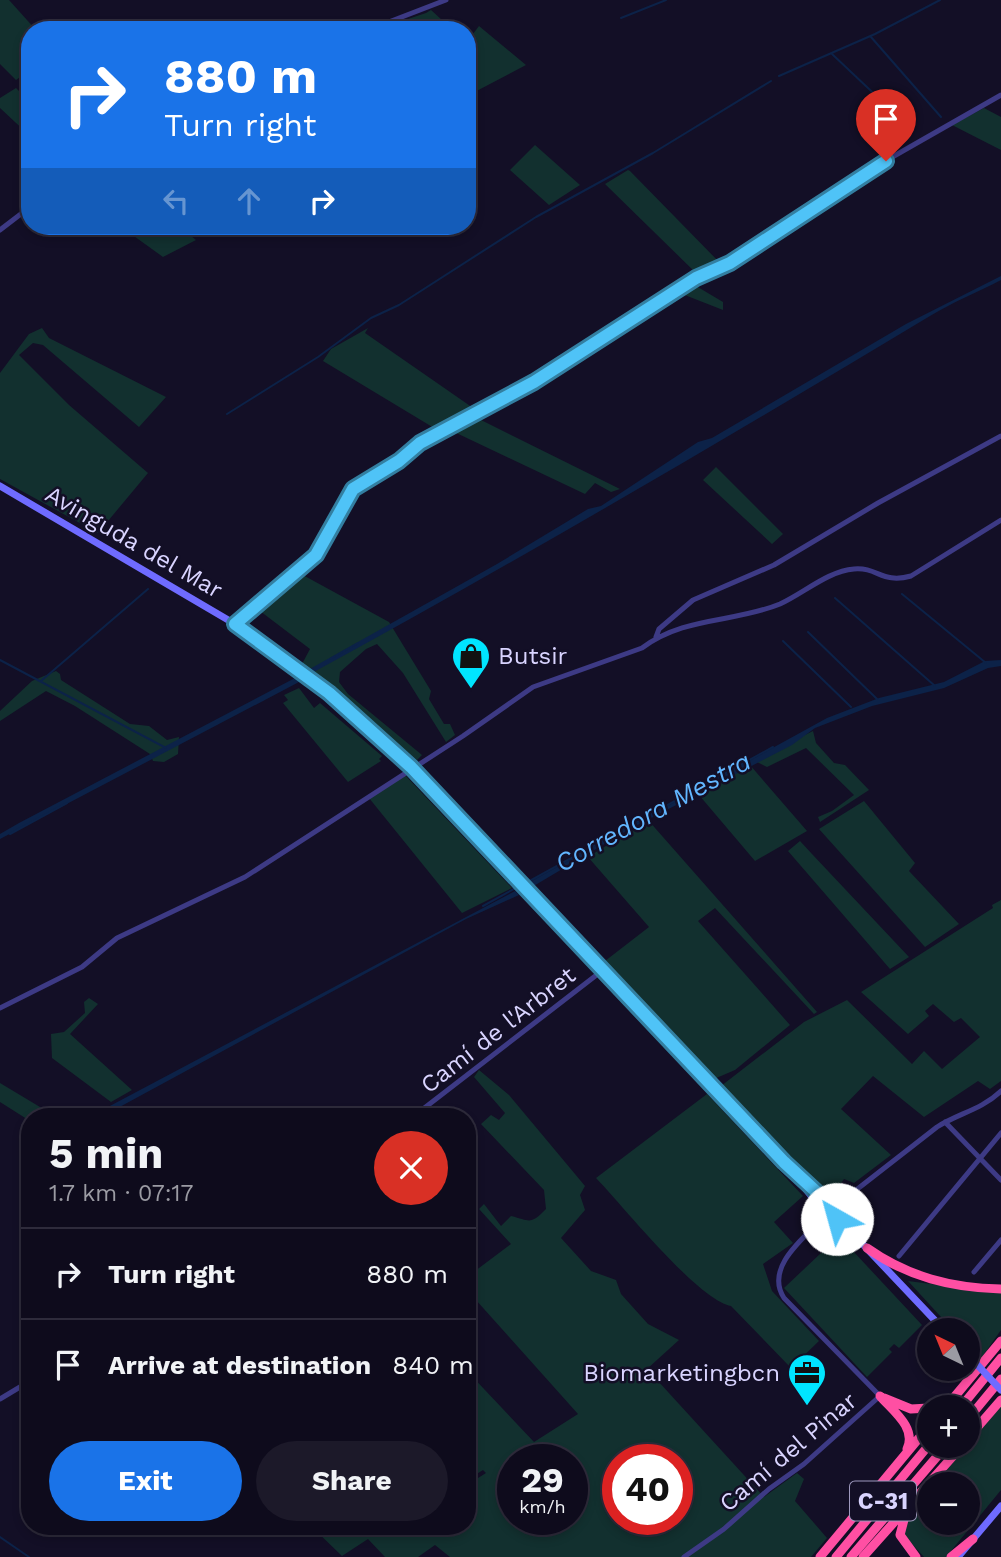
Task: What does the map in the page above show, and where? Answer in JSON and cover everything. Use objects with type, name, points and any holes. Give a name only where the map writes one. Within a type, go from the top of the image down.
[{"type":"highway","points":[[867,1248],[908,1273],[951,1284],[1001,1289]]},
{"type":"highway","points":[[957,1394],[1001,1341]]},
{"type":"highway","points":[[971,1395],[1001,1358]]},
{"type":"highway","points":[[980,1404],[1001,1379]]},
{"type":"highway","points":[[880,1396],[911,1409],[917,1408]]},
{"type":"highway","points":[[880,1396],[910,1433],[909,1447],[898,1463]]},
{"type":"highway","points":[[980,1424],[1001,1400]]},
{"type":"highway","points":[[820,1557],[917,1440]]},
{"type":"highway","name":"C-31","points":[[836,1557],[918,1458]]},
{"type":"highway","name":"C-31","points":[[851,1557],[936,1458]]},
{"type":"highway","points":[[939,1472],[951,1458]]},
{"type":"highway","points":[[863,1557],[917,1497]]},
{"type":"highway","points":[[916,1557],[904,1543],[900,1529],[917,1501]]},
{"type":"highway","points":[[951,1557],[973,1539]]},
{"type":"street","points":[[391,21],[446,0]]},
{"type":"street","points":[[235,624],[316,555],[353,489],[399,461],[420,443],[534,382],[696,278],[730,263],[844,191],[866,172],[1001,95]]},
{"type":"street","points":[[0,230],[21,213]]},
{"type":"street","points":[[656,638],[659,629],[693,600],[774,565],[878,503],[1001,436]]},
{"type":"street","name":"Avinguda del Mar","points":[[0,486],[235,624],[300,670],[411,767],[831,1214],[933,1318]]},
{"type":"street","points":[[0,1007],[82,967],[117,938],[245,877],[411,767],[463,736],[533,687],[642,648],[656,638],[707,619],[757,611],[780,603],[818,582],[853,569],[872,571],[894,580],[911,576],[1001,520]]},
{"type":"street","name":"Camí de l'Arbret","points":[[424,1108],[604,970]]},
{"type":"street","points":[[880,1396],[780,1292],[778,1276],[790,1253],[870,1176],[945,1122],[985,1105],[1001,1091]]},
{"type":"street","points":[[945,1122],[1001,1180]]},
{"type":"street","points":[[899,1256],[1001,1133]]},
{"type":"street","points":[[807,1237],[821,1228],[831,1214]]},
{"type":"street","points":[[821,1228],[840,1230],[855,1236]]},
{"type":"street","points":[[974,1272],[1001,1240]]},
{"type":"street","points":[[980,1368],[1001,1390]]},
{"type":"street","points":[[0,1399],[21,1386]]},
{"type":"street","name":"Camí del Pinar","points":[[684,1557],[723,1529],[811,1457],[880,1396]]},
{"type":"street","points":[[958,1557],[1001,1506]]},
{"type":"green space","points":[[0,0],[9,0],[28,21],[21,21],[21,76],[16,80],[0,64]]},
{"type":"green space","points":[[431,10],[443,21],[402,21]]},
{"type":"green space","points":[[479,26],[526,65],[476,91],[476,30]]},
{"type":"green space","points":[[16,88],[21,93],[21,128],[0,108],[0,98]]},
{"type":"green space","points":[[984,108],[1001,117],[1001,150],[952,125]]},
{"type":"green space","points":[[535,145],[580,185],[549,205],[510,170]]},
{"type":"green space","points":[[628,170],[721,264],[697,274],[605,184]]},
{"type":"green space","points":[[132,235],[190,235],[196,240],[163,257]]},
{"type":"green space","points":[[691,283],[723,302],[723,310],[677,292]]},
{"type":"green space","points":[[42,328],[49,338],[166,397],[139,427],[43,345],[33,343],[19,355],[69,405],[148,473],[98,533],[0,479],[0,373],[29,334]]},
{"type":"green space","points":[[368,328],[365,333],[476,410],[439,431],[323,361],[331,349]]},
{"type":"green space","points":[[475,417],[620,489],[611,492],[595,483],[585,494],[450,430]]},
{"type":"green space","points":[[716,467],[783,534],[772,544],[703,480]]},
{"type":"green space","points":[[301,574],[389,622],[431,691],[429,699],[444,724],[450,724],[455,735],[446,742],[403,673],[377,644],[366,649],[340,672],[339,682],[348,694],[422,755],[417,760],[302,664],[310,649],[260,611],[247,624],[244,617]]},
{"type":"green space","points":[[56,671],[61,680],[130,724],[149,726],[167,740],[179,737],[178,754],[164,762],[153,761],[150,754],[75,706],[46,691],[0,721],[0,711],[32,681]]},
{"type":"green space","points":[[299,688],[314,708],[320,703],[382,756],[379,759],[381,761],[348,782],[283,703],[288,700],[284,695]]},
{"type":"green space","points":[[813,731],[816,743],[834,763],[845,765],[869,790],[820,822],[818,817],[832,811],[854,795],[806,748],[767,767],[757,762],[768,753]]},
{"type":"green space","points":[[750,765],[807,831],[755,861],[699,795]]},
{"type":"green space","points":[[404,774],[512,888],[462,913],[369,798]]},
{"type":"green space","points":[[864,801],[915,863],[909,871],[959,924],[925,947],[819,829]]},
{"type":"green space","points":[[648,820],[817,1012],[814,1014],[715,908],[698,921],[790,1025],[735,1070],[714,1079],[605,961],[649,927],[588,857]]},
{"type":"green space","points":[[800,841],[909,957],[890,969],[788,851]]},
{"type":"green space","points":[[1001,900],[1001,1081],[990,1089],[978,1081],[924,1117],[873,1076],[841,1109],[891,1155],[854,1183],[844,1179],[830,1198],[721,1086],[804,1022],[847,1000],[912,1064],[924,1051],[942,1069],[980,1037],[961,1018],[954,1022],[933,1004],[925,1011],[929,1016],[908,1034],[861,992],[993,908],[992,905]]},
{"type":"green space","points":[[89,998],[98,1004],[70,1034],[132,1090],[111,1102],[52,1058],[51,1034],[64,1032],[85,1013],[84,1002]]},
{"type":"green space","points":[[479,1070],[509,1095],[585,1186],[580,1195],[585,1210],[561,1238],[591,1271],[616,1280],[621,1294],[648,1324],[679,1340],[647,1369],[764,1497],[797,1473],[804,1479],[795,1501],[827,1538],[811,1557],[450,1557],[435,1545],[418,1557],[385,1557],[368,1539],[342,1556],[320,1535],[476,1535],[476,1479],[486,1473],[483,1470],[476,1474],[476,1381],[534,1442],[578,1414],[476,1300],[476,1270],[511,1244],[479,1209],[484,1204],[501,1226],[511,1216],[530,1220],[537,1218],[546,1209],[544,1190],[481,1124],[491,1115],[499,1120],[505,1113],[474,1077]]},
{"type":"green space","points":[[0,1083],[42,1108],[21,1108],[21,1115],[0,1102]]},
{"type":"green space","points":[[707,1094],[803,1196],[774,1222],[793,1243],[763,1264],[772,1291],[819,1341],[791,1368],[731,1306],[717,1300],[681,1270],[596,1178]]},
{"type":"green space","points":[[839,1236],[917,1320],[917,1330],[899,1348],[894,1344],[889,1349],[892,1352],[867,1377],[784,1288]]},
{"type":"green space","points":[[908,1281],[1001,1293],[1001,1330],[980,1360],[980,1318],[942,1318]]},
{"type":"green space","points":[[1001,1405],[1001,1490],[980,1516],[980,1472],[945,1472],[957,1458],[980,1458],[980,1430]]},
{"type":"green space","points":[[917,1506],[917,1535],[964,1535],[946,1557],[924,1557],[904,1535],[906,1520]]},
{"type":"water","points":[[1001,276],[1001,280],[939,311],[700,453],[468,586],[312,673],[308,670],[497,564],[588,509],[601,506],[698,442],[712,438],[906,324]]},
{"type":"water","points":[[1001,660],[1001,666],[988,668],[944,688],[872,706],[815,728],[792,745],[628,830],[532,887],[528,883],[827,718],[879,698],[944,682],[985,661]]},
{"type":"water","points":[[295,678],[299,682],[0,839],[0,834],[19,823]]},
{"type":"water","points":[[515,891],[519,895],[466,919],[118,1108],[106,1108]]},
{"type":"waterway","points":[[621,18],[666,0]]},
{"type":"waterway","points":[[779,76],[875,34],[940,0]]},
{"type":"waterway","points":[[871,37],[941,117]]},
{"type":"waterway","points":[[832,54],[905,123]]},
{"type":"waterway","points":[[227,414],[318,357],[371,318],[399,305],[536,217],[653,153],[771,81]]},
{"type":"waterway","points":[[41,681],[148,589]]},
{"type":"waterway","points":[[902,594],[986,663]]},
{"type":"waterway","points":[[835,598],[935,686]]},
{"type":"waterway","points":[[808,632],[877,699]]},
{"type":"waterway","points":[[783,641],[851,707]]},
{"type":"waterway","points":[[330,659],[358,643]]},
{"type":"waterway","points":[[0,660],[166,748]]},
{"type":"waterway","name":"Corredora Mestra","points":[[526,883],[773,747]]},
{"type":"waterway","points":[[10,834],[67,803]]},
{"type":"waterway","name":"Corredora Mestra","points":[[483,906],[521,885]]},
{"type":"waterway","points":[[0,1537],[29,1557]]},
{"type":"place","name":"Butsir","points":[[471,690]]},
{"type":"place","name":"Biomarketingbcn","points":[[807,1407]]},
{"type":"route","points":[[837,1219],[836,1210],[784,1162],[411,767],[329,693],[284,657],[235,624],[244,613],[305,568],[316,555],[353,489],[399,461],[420,443],[534,382],[696,278],[730,263],[844,191],[866,172],[886,161]]}]
